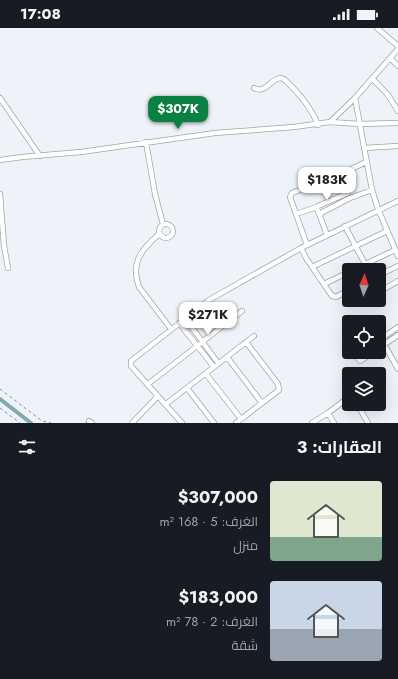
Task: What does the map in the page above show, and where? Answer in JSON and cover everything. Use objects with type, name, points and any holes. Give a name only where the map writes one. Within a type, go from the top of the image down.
[{"type":"street","points":[[377,28],[398,46]]},
{"type":"street","points":[[330,122],[355,98],[398,49]]},
{"type":"street","points":[[390,58],[398,66]]},
{"type":"street","points":[[372,78],[388,95],[398,111]]},
{"type":"street","points":[[254,88],[258,90],[262,89],[276,79],[284,79],[302,98],[313,114],[318,125]]},
{"type":"street","points":[[0,98],[40,156]]},
{"type":"street","points":[[355,98],[372,190],[378,209],[398,256]]},
{"type":"street","points":[[0,160],[22,156],[40,156],[81,152],[214,133],[318,125],[330,122],[360,124],[398,123]]},
{"type":"street","points":[[146,142],[155,194],[163,224]]},
{"type":"street","points":[[364,148],[398,146]]},
{"type":"street","points":[[307,245],[290,197],[292,193],[366,162]]},
{"type":"street","points":[[345,172],[350,198]]},
{"type":"street","points":[[320,216],[323,212],[350,198],[372,190]]},
{"type":"street","points":[[296,214],[317,207],[348,193]]},
{"type":"street","points":[[0,194],[0,214],[8,268]]},
{"type":"street","points":[[182,423],[130,366],[131,362],[209,300],[301,248],[378,209],[398,201]]},
{"type":"street","points":[[317,207],[326,235]]},
{"type":"street","points":[[159,234],[162,237],[167,238],[171,236],[173,232],[169,224],[163,224]]},
{"type":"street","points":[[163,224],[159,229],[159,234],[140,253],[136,279],[139,287],[171,329]]},
{"type":"street","points":[[345,226],[364,263]]},
{"type":"street","points":[[312,267],[387,231]]},
{"type":"street","points":[[0,251],[4,246]]},
{"type":"street","points":[[301,248],[312,267],[334,297],[342,293]]},
{"type":"street","points":[[367,263],[395,250]]},
{"type":"street","points":[[386,272],[398,266]]},
{"type":"street","points":[[324,284],[342,275]]},
{"type":"street","points":[[386,288],[398,281]]},
{"type":"street","points":[[148,384],[242,311]]},
{"type":"street","points":[[185,318],[218,364]]},
{"type":"street","points":[[179,323],[214,367]]},
{"type":"street","points":[[386,335],[398,327]]},
{"type":"street","points":[[386,343],[398,335]]},
{"type":"street","points":[[166,404],[254,336]]},
{"type":"street","points":[[236,423],[278,392],[279,387],[246,342]]},
{"type":"street","points":[[386,348],[398,369]]},
{"type":"street","points":[[227,357],[262,403]]},
{"type":"street","points":[[206,374],[241,419]]},
{"type":"street","points":[[187,388],[214,423]]},
{"type":"street","points":[[132,423],[158,396]]},
{"type":"street","points":[[312,423],[342,402]]},
{"type":"street","points":[[361,411],[368,423]]},
{"type":"street","points":[[328,413],[334,423]]},
{"type":"path","points":[[0,389],[42,421],[51,423]]},
{"type":"path","points":[[0,408],[20,423]]},
{"type":"waterway","points":[[0,399],[31,423]]}]
